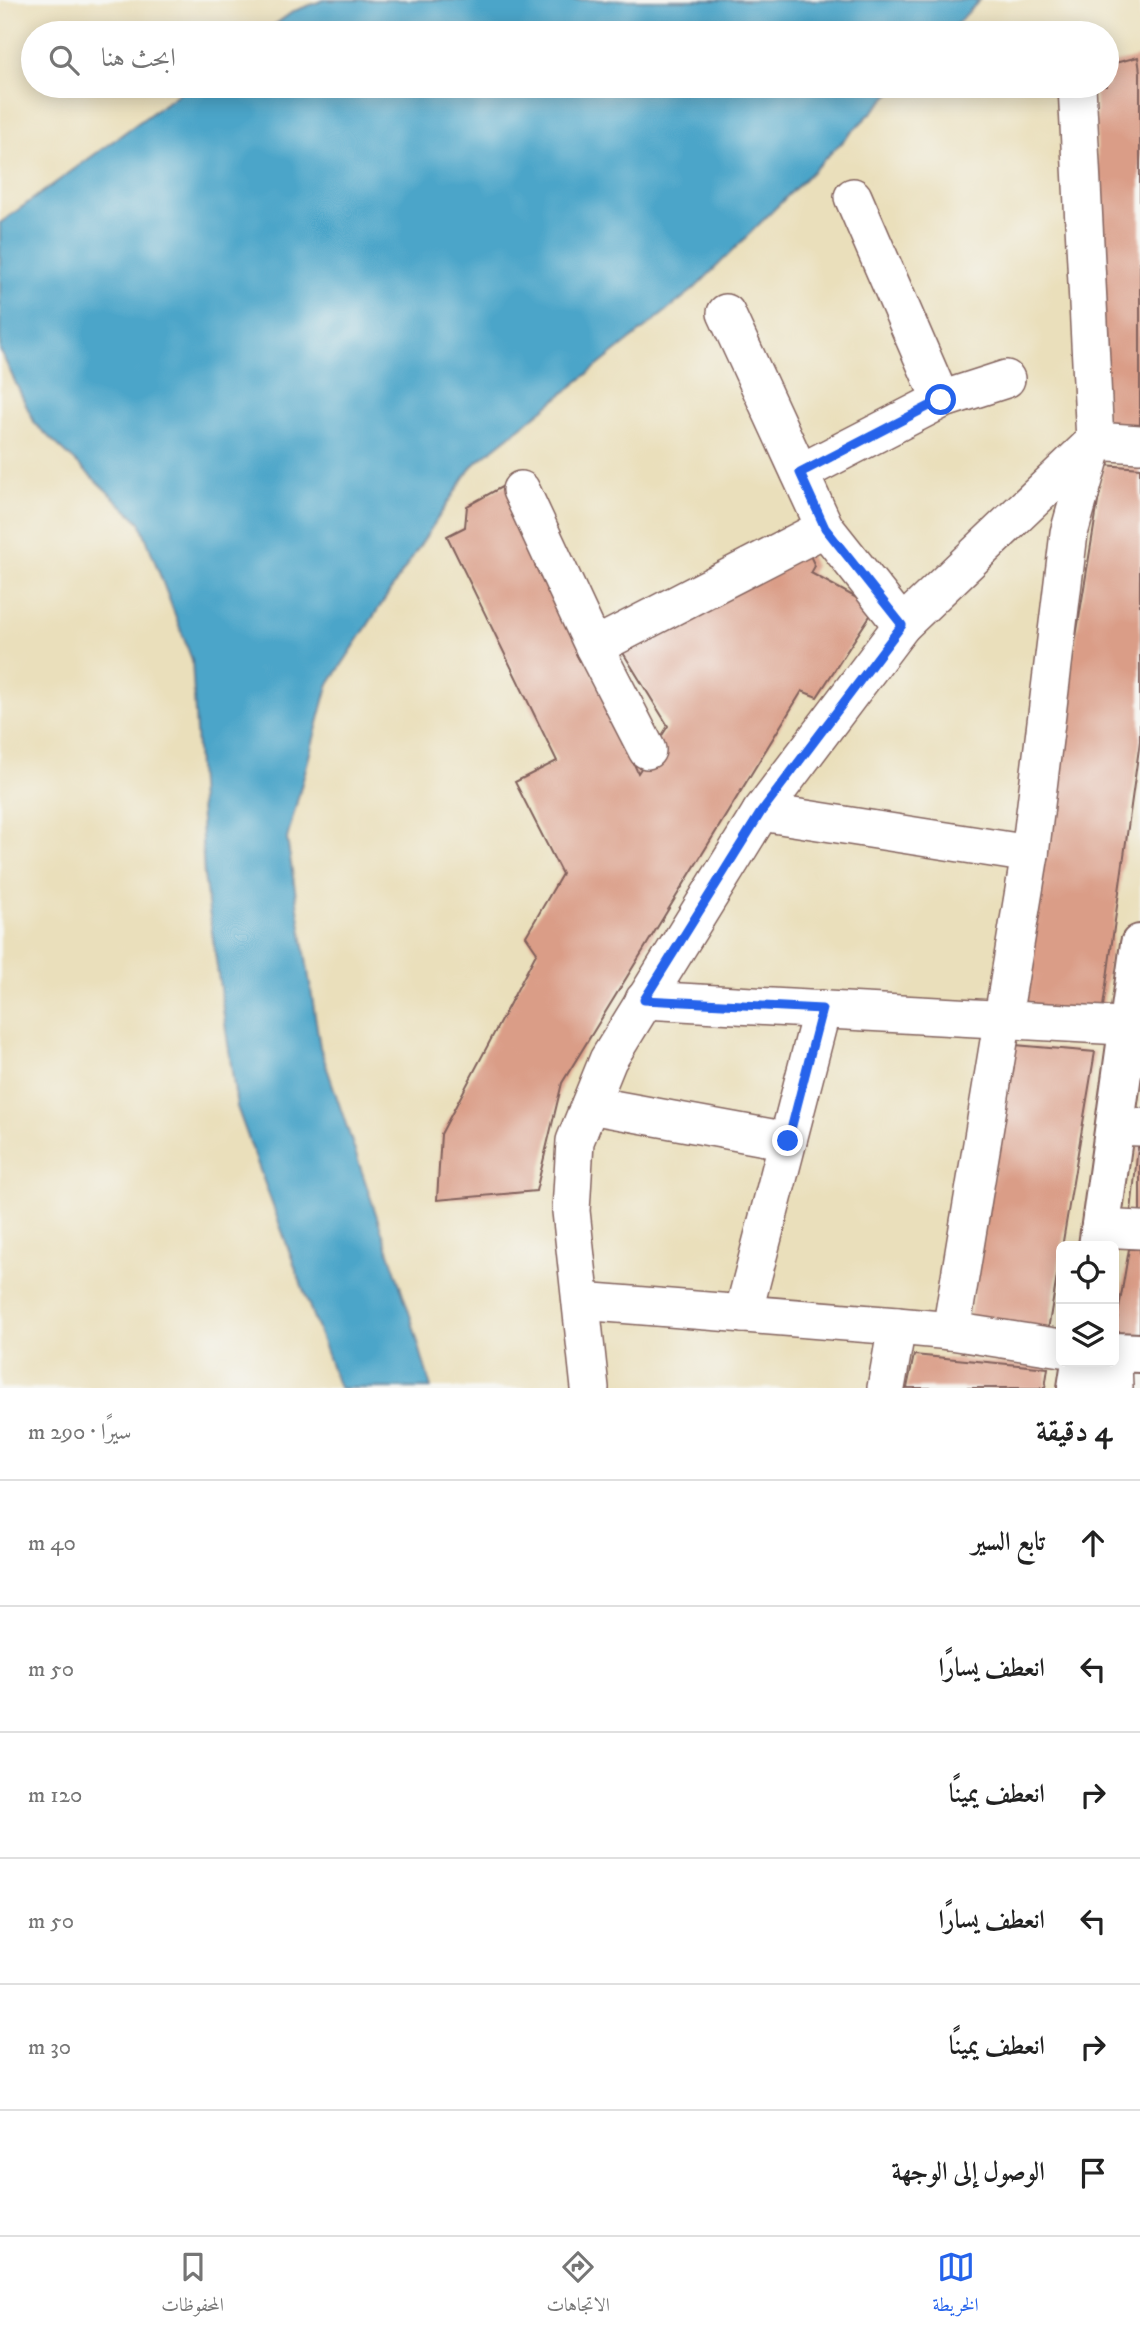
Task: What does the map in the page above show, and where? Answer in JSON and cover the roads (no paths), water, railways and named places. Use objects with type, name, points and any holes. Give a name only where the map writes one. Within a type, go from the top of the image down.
[{"type":"main road","points":[[1099,1237],[1127,1126],[1140,944]]},
{"type":"main road","points":[[1119,1352],[1140,1353]]},
{"type":"main road","points":[[1077,1388],[1080,1367]]},
{"type":"street","points":[[951,1331],[1030,853],[1069,533],[1095,441],[1078,98]]},
{"type":"street","points":[[853,197],[941,400]]},
{"type":"street","points":[[726,313],[825,528],[902,625]]},
{"type":"street","points":[[800,473],[941,400],[1006,379]]},
{"type":"street","points":[[590,1388],[571,1211],[575,1141],[608,1060],[761,812],[902,625],[1095,441],[1140,444]]},
{"type":"street","points":[[521,490],[594,647],[648,750]]},
{"type":"street","points":[[594,647],[825,528]]},
{"type":"street","points":[[761,812],[1030,853]]},
{"type":"street","points":[[644,1000],[1133,1027]]},
{"type":"street","points":[[743,1314],[822,1009]]},
{"type":"street","points":[[590,1105],[788,1141]]},
{"type":"street","points":[[1099,1237],[1140,1230]]},
{"type":"street","points":[[580,1301],[951,1331],[1056,1347]]},
{"type":"street","points":[[886,1388],[897,1326]]},
{"type":"street","points":[[1113,1367],[1114,1388]]},
{"type":"water","points":[[324,0],[980,0],[960,21],[280,21],[294,11]]},
{"type":"water","points":[[172,98],[886,98],[694,289],[472,466],[328,686],[287,839],[320,1047],[411,1318],[431,1388],[339,1388],[237,1107],[204,876],[192,660],[140,522],[35,424],[0,350],[0,223]]}]
